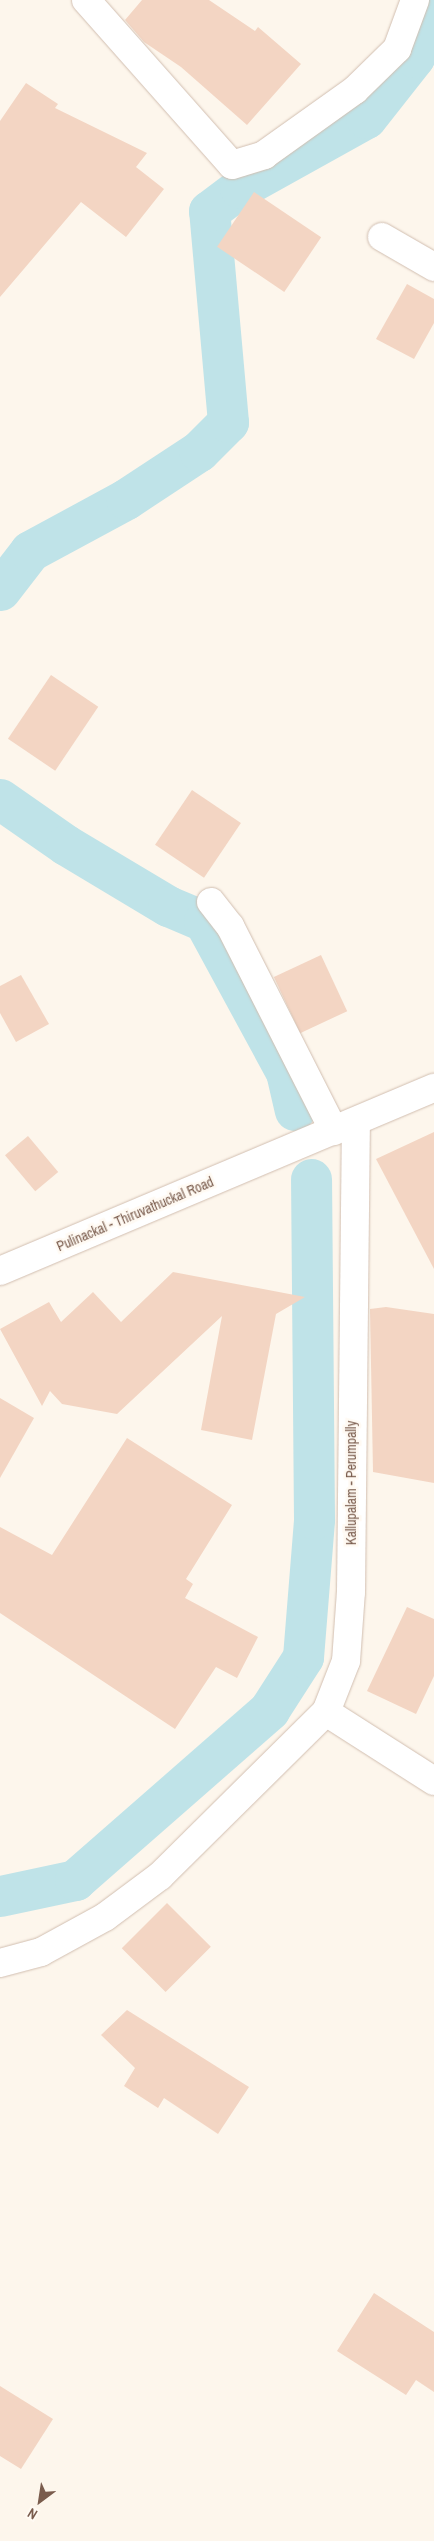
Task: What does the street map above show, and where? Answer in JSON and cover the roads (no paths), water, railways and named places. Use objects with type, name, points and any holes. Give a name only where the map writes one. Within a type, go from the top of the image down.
[{"type":"street","points":[[86,0],[232,165],[264,155],[355,90],[396,49],[415,0]]},
{"type":"street","points":[[382,237],[434,267]]},
{"type":"street","points":[[211,902],[230,926],[337,1131],[434,1088]]},
{"type":"street","name":"Pulinackal - Thiruvathuckal Road","points":[[0,1271],[337,1131]]},
{"type":"street","name":"Kallupalam - Perumpally","points":[[326,1712],[346,1661],[351,1592],[337,1131]]},
{"type":"street","points":[[0,1963],[41,1952],[105,1917],[160,1876],[326,1712],[434,1781]]},
{"type":"waterway","points":[[0,590],[30,551],[126,499],[199,451],[228,422],[209,211],[240,188],[366,118],[414,57],[434,1]]},
{"type":"waterway","points":[[0,799],[66,845],[168,906],[204,921],[286,1072],[295,1110]]},
{"type":"waterway","points":[[0,1896],[75,1880],[269,1710],[303,1657],[314,1519],[311,1179]]}]
